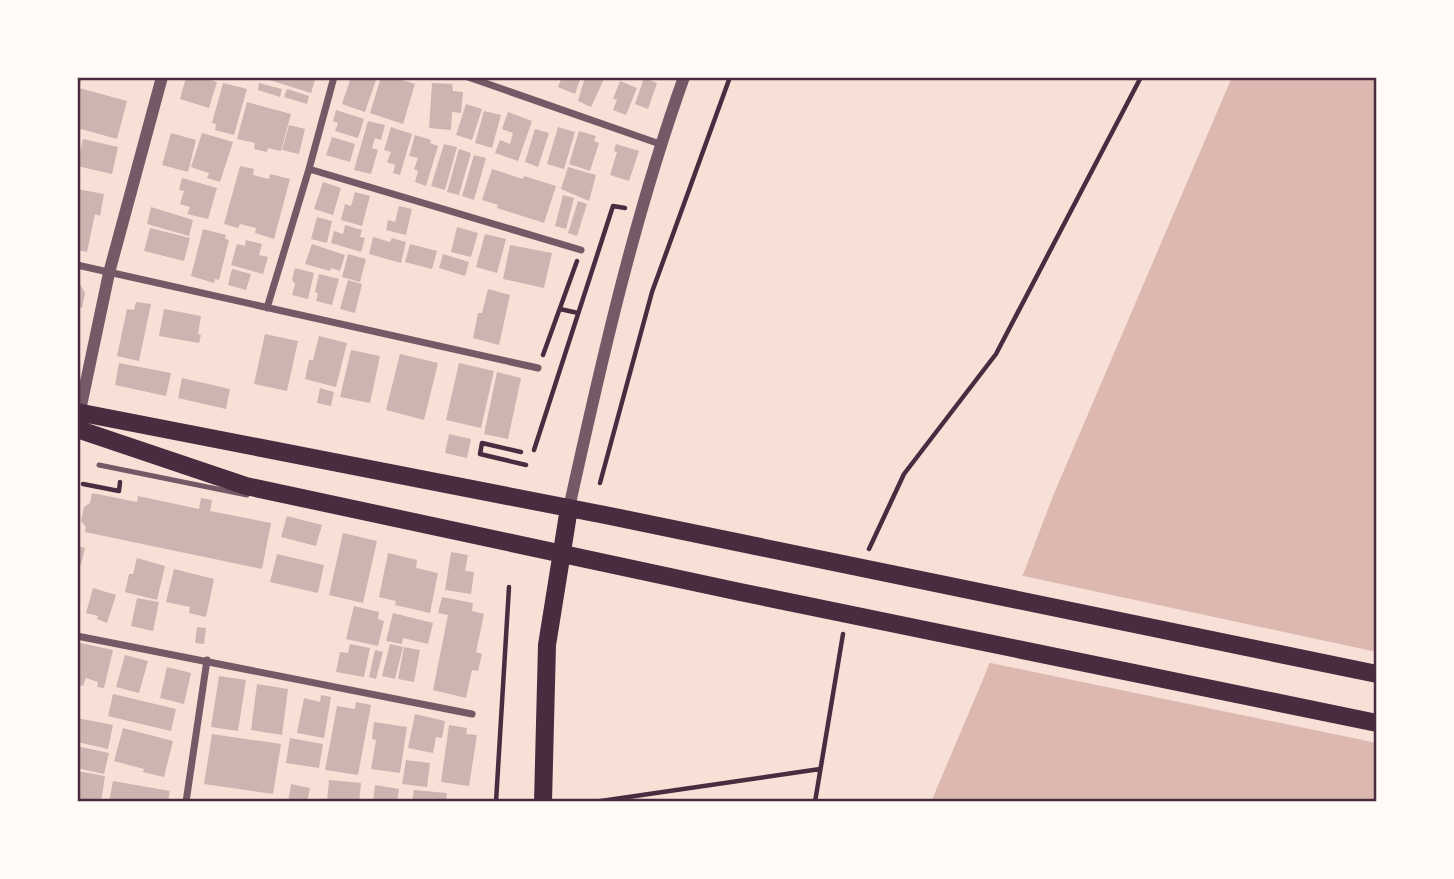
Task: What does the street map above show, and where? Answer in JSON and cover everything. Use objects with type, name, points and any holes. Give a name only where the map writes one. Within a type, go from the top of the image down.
[{"type":"main road","points":[[78,406],[1377,674]]},
{"type":"main road","points":[[77,428],[246,486],[740,592],[1377,723]]},
{"type":"main road","points":[[543,802],[547,645],[569,508]]},
{"type":"street","points":[[77,428],[78,406],[109,273],[162,77]]},
{"type":"street","points":[[267,308],[334,77]]},
{"type":"street","points":[[468,77],[660,144]]},
{"type":"street","points":[[569,508],[626,264],[660,144],[684,77]]},
{"type":"street","points":[[309,169],[581,250]]},
{"type":"street","points":[[77,265],[538,368]]},
{"type":"street","points":[[77,636],[472,714]]},
{"type":"street","points":[[186,802],[207,660]]},
{"type":"lane","points":[[99,465],[261,498]]},
{"type":"lane","points":[[302,506],[452,537]]},
{"type":"path","points":[[600,483],[652,292],[730,77]]},
{"type":"path","points":[[864,561],[879,523],[904,474],[996,354],[1141,77]]},
{"type":"path","points":[[534,450],[613,206],[641,212]]},
{"type":"path","points":[[538,368],[581,250]]},
{"type":"path","points":[[560,309],[578,313]]},
{"type":"path","points":[[521,452],[482,443],[480,454],[526,465]]},
{"type":"path","points":[[83,484],[119,491],[121,483],[111,480]]},
{"type":"path","points":[[496,802],[509,587]]},
{"type":"path","points":[[815,802],[845,624]]},
{"type":"path","points":[[594,802],[820,769]]},
{"type":"shaded area","points":[[1232,77],[1377,77],[1377,802],[931,802],[984,677],[1053,496]]},
{"type":"pier","points":[[1019,575],[1377,652],[1377,743],[986,662]]},
{"type":"building","points":[[77,77],[82,77],[79,88],[127,101],[117,139],[77,128]]},
{"type":"building","points":[[186,77],[200,77],[217,82],[209,108],[180,99]]},
{"type":"building","points":[[260,77],[316,77],[311,93]]},
{"type":"building","points":[[351,77],[377,77],[365,112],[342,104]]},
{"type":"building","points":[[381,77],[400,77],[399,79],[415,84],[403,124],[370,113]]},
{"type":"building","points":[[562,77],[581,77],[575,94],[558,87]]},
{"type":"building","points":[[585,77],[604,79],[591,107],[578,101]]},
{"type":"building","points":[[644,78],[657,83],[648,109],[635,104]]},
{"type":"building","points":[[620,81],[637,88],[626,115],[613,110],[617,100],[613,99]]},
{"type":"building","points":[[223,83],[247,89],[234,135],[215,130],[216,124],[212,123]]},
{"type":"building","points":[[259,83],[282,89],[280,97],[258,90]]},
{"type":"building","points":[[432,83],[452,84],[453,91],[463,92],[461,113],[452,112],[451,130],[429,128]]},
{"type":"building","points":[[287,89],[309,96],[307,104],[284,97]]},
{"type":"building","points":[[247,102],[291,114],[281,151],[254,149],[255,143],[237,139]]},
{"type":"building","points":[[466,104],[482,109],[472,140],[456,135]]},
{"type":"building","points":[[336,110],[364,119],[358,138],[335,131],[338,123],[333,121]]},
{"type":"building","points":[[484,111],[501,115],[492,148],[475,143]]},
{"type":"building","points":[[508,112],[532,121],[518,161],[495,153],[500,140],[510,144],[513,133],[502,129]]},
{"type":"building","points":[[368,121],[385,125],[381,140],[375,138],[372,148],[378,150],[371,174],[354,170]]},
{"type":"building","points":[[289,125],[305,129],[299,154],[282,150]]},
{"type":"building","points":[[391,127],[412,134],[400,175],[393,173],[395,165],[387,162],[391,152],[384,150]]},
{"type":"building","points":[[558,127],[575,132],[564,169],[547,164]]},
{"type":"building","points":[[535,129],[549,133],[538,167],[525,162]]},
{"type":"building","points":[[579,131],[596,136],[594,141],[599,143],[590,171],[569,164]]},
{"type":"building","points":[[171,133],[196,140],[188,172],[162,165]]},
{"type":"building","points":[[202,133],[233,142],[220,182],[207,178],[209,173],[191,167]]},
{"type":"building","points":[[415,135],[431,140],[430,143],[438,146],[426,186],[415,182],[418,171],[414,169],[418,158],[409,156]]},
{"type":"building","points":[[332,137],[355,144],[350,162],[326,155]]},
{"type":"building","points":[[83,139],[118,147],[112,174],[77,166]]},
{"type":"building","points":[[444,144],[457,147],[445,190],[431,186]]},
{"type":"building","points":[[616,144],[639,151],[629,181],[610,175],[617,152],[614,151]]},
{"type":"building","points":[[459,149],[471,153],[459,195],[447,192]]},
{"type":"building","points":[[474,155],[486,158],[474,200],[462,196]]},
{"type":"building","points":[[240,166],[254,169],[253,175],[269,179],[270,174],[290,179],[274,239],[255,233],[256,228],[240,224],[238,228],[224,224]]},
{"type":"building","points":[[568,167],[596,175],[589,201],[561,189]]},
{"type":"building","points":[[492,169],[556,186],[544,223],[497,208],[498,205],[482,200]]},
{"type":"building","points":[[182,178],[217,188],[208,219],[187,214],[190,207],[180,204],[184,191],[179,190]]},
{"type":"building","points":[[323,182],[341,188],[333,215],[314,209]]},
{"type":"building","points":[[77,189],[104,194],[100,216],[95,214],[87,252],[77,250]]},
{"type":"building","points":[[355,192],[370,196],[362,226],[341,220],[345,204],[351,206]]},
{"type":"building","points":[[563,195],[574,198],[566,229],[555,226]]},
{"type":"building","points":[[578,201],[587,204],[577,236],[568,233]]},
{"type":"building","points":[[399,206],[412,209],[406,235],[386,230],[388,220],[395,222]]},
{"type":"building","points":[[151,207],[193,220],[189,236],[147,224]]},
{"type":"building","points":[[317,217],[332,221],[327,243],[311,239]]},
{"type":"building","points":[[345,225],[362,230],[360,237],[365,238],[361,252],[331,243],[334,231],[343,234]]},
{"type":"building","points":[[457,227],[478,233],[471,257],[451,252]]},
{"type":"building","points":[[150,228],[190,238],[184,261],[144,251]]},
{"type":"building","points":[[203,229],[226,235],[225,239],[229,240],[219,280],[215,279],[214,283],[191,276]]},
{"type":"building","points":[[485,234],[506,239],[497,273],[476,267]]},
{"type":"building","points":[[373,237],[390,242],[392,238],[406,242],[401,263],[369,254]]},
{"type":"building","points":[[246,240],[262,244],[259,255],[268,257],[263,274],[231,265],[237,244],[245,246]]},
{"type":"building","points":[[312,244],[345,255],[340,271],[305,264]]},
{"type":"building","points":[[410,244],[437,251],[432,269],[405,262]]},
{"type":"building","points":[[510,245],[552,253],[544,288],[503,279]]},
{"type":"building","points":[[348,254],[366,259],[360,282],[342,277]]},
{"type":"building","points":[[443,254],[469,262],[465,276],[439,268]]},
{"type":"building","points":[[295,268],[314,273],[308,299],[292,295]]},
{"type":"building","points":[[232,269],[251,274],[246,290],[228,285]]},
{"type":"building","points":[[319,274],[339,279],[332,305],[316,301]]},
{"type":"building","points":[[77,279],[85,293],[82,308],[77,307]]},
{"type":"building","points":[[348,280],[362,284],[355,313],[340,309]]},
{"type":"building","points":[[488,289],[510,295],[499,345],[473,338],[478,313],[482,313]]},
{"type":"building","points":[[136,302],[151,304],[139,361],[117,356],[127,309],[134,310]]},
{"type":"building","points":[[164,309],[201,316],[199,343],[159,336]]},
{"type":"building","points":[[265,334],[298,341],[287,391],[254,384]]},
{"type":"building","points":[[319,336],[347,343],[336,387],[305,379]]},
{"type":"building","points":[[351,350],[380,356],[370,403],[340,397]]},
{"type":"building","points":[[400,354],[438,363],[424,420],[386,410]]},
{"type":"building","points":[[119,363],[171,373],[166,396],[115,385]]},
{"type":"building","points":[[459,363],[494,371],[481,428],[446,420]]},
{"type":"building","points":[[497,372],[521,378],[508,439],[484,434]]},
{"type":"building","points":[[182,378],[230,389],[226,409],[178,398]]},
{"type":"building","points":[[320,388],[334,392],[331,406],[317,403]]},
{"type":"building","points":[[449,434],[471,439],[467,458],[445,453]]},
{"type":"building","points":[[92,493],[137,502],[138,496],[199,509],[201,498],[212,500],[210,511],[271,523],[262,569],[85,532],[86,527],[81,521],[84,507],[90,503]]},
{"type":"building","points":[[287,516],[322,525],[316,546],[281,537]]},
{"type":"building","points":[[343,533],[377,541],[363,603],[329,595]]},
{"type":"building","points":[[78,546],[85,548],[81,565],[77,564]]},
{"type":"building","points":[[451,552],[468,555],[465,571],[474,572],[471,594],[445,590]]},
{"type":"building","points":[[388,553],[417,560],[416,568],[438,573],[430,613],[395,605],[396,601],[379,597]]},
{"type":"building","points":[[277,554],[324,565],[318,593],[270,582]]},
{"type":"building","points":[[137,558],[165,566],[157,600],[125,592],[129,574],[133,574]]},
{"type":"building","points":[[174,569],[214,579],[206,617],[189,613],[190,607],[166,602]]},
{"type":"building","points":[[93,588],[116,595],[107,623],[97,619],[98,616],[86,613]]},
{"type":"building","points":[[442,597],[473,603],[472,611],[484,614],[476,652],[482,654],[478,671],[472,670],[466,698],[433,690],[448,615],[438,613]]},
{"type":"building","points":[[137,598],[159,602],[153,631],[131,626]]},
{"type":"building","points":[[354,606],[379,612],[378,619],[384,621],[378,646],[346,639]]},
{"type":"building","points":[[393,613],[433,623],[428,644],[403,638],[402,644],[386,641]]},
{"type":"building","points":[[197,627],[206,628],[204,644],[195,643]]},
{"type":"building","points":[[80,643],[113,650],[104,688],[97,687],[98,682],[86,678],[83,686],[77,685],[77,647]]},
{"type":"building","points":[[350,644],[370,648],[364,677],[336,672],[340,652],[348,653]]},
{"type":"building","points":[[390,644],[403,647],[395,679],[382,676]]},
{"type":"building","points":[[404,647],[420,650],[414,682],[398,679]]},
{"type":"building","points":[[375,650],[383,652],[376,679],[369,677]]},
{"type":"building","points":[[125,655],[148,661],[139,693],[116,687]]},
{"type":"building","points":[[167,667],[191,673],[184,704],[160,698]]},
{"type":"building","points":[[219,676],[246,680],[238,731],[211,727]]},
{"type":"building","points":[[257,684],[288,689],[282,735],[251,730]]},
{"type":"building","points":[[113,694],[176,709],[171,731],[108,716]]},
{"type":"building","points":[[321,695],[331,697],[324,738],[297,733],[304,698],[320,702]]},
{"type":"building","points":[[356,702],[371,705],[358,775],[325,770],[337,706],[355,709]]},
{"type":"building","points":[[415,714],[445,721],[442,738],[436,737],[433,753],[408,748]]},
{"type":"building","points":[[77,718],[113,725],[108,749],[77,742]]},
{"type":"building","points":[[374,722],[407,727],[400,773],[371,769],[376,740],[372,739]]},
{"type":"building","points":[[449,725],[467,728],[466,734],[477,735],[469,786],[441,782]]},
{"type":"building","points":[[123,728],[173,741],[164,777],[114,761]]},
{"type":"building","points":[[212,734],[281,744],[273,794],[204,784]]},
{"type":"building","points":[[290,738],[323,744],[319,768],[286,763]]},
{"type":"building","points":[[77,746],[109,753],[104,774],[77,768]]},
{"type":"building","points":[[406,760],[430,763],[427,787],[402,784]]},
{"type":"building","points":[[77,771],[105,776],[101,802],[77,802]]},
{"type":"building","points":[[329,780],[361,783],[359,802],[327,802]]},
{"type":"building","points":[[113,781],[170,791],[168,802],[109,802]]},
{"type":"building","points":[[291,784],[310,788],[307,802],[288,802]]},
{"type":"building","points":[[375,785],[399,789],[397,802],[373,802]]},
{"type":"building","points":[[414,790],[447,793],[446,802],[412,802]]}]
